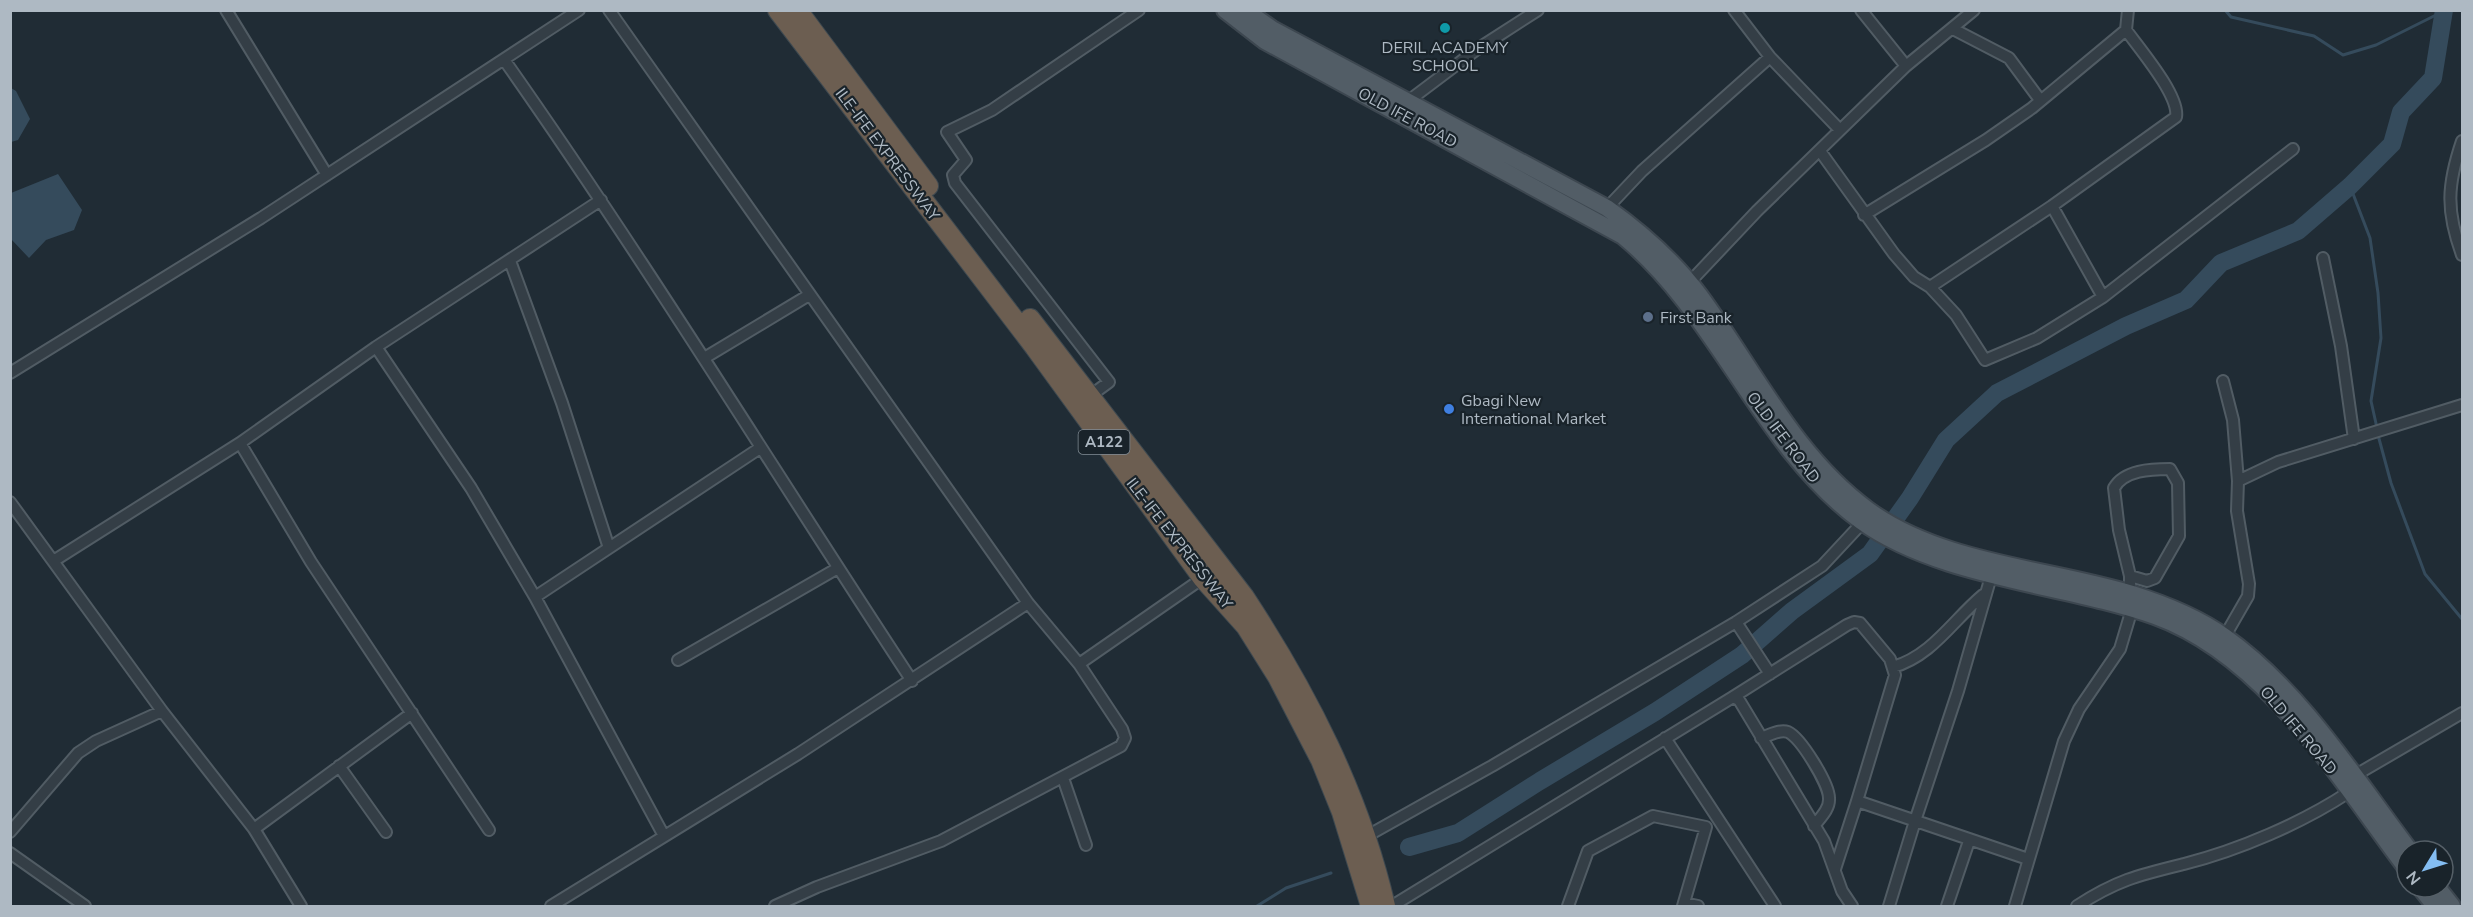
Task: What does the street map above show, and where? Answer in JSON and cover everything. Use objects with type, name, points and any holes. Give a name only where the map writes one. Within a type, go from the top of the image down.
[{"type":"highway","name":"ILE-IFE EXPRESSWAY","points":[[778,10],[1035,348],[1203,578],[1246,626],[1301,720],[1342,812],[1371,906]]},
{"type":"highway","name":"ILE-IFE EXPRESSWAY","points":[[797,10],[1238,589],[1275,644],[1332,751],[1367,836],[1385,906]]},
{"type":"main road","name":"OLD IFE ROAD","points":[[1225,10],[1265,41],[1497,157],[1606,208],[1655,245],[1689,283],[1818,474],[1843,490],[1892,531],[1992,573],[2131,601],[2217,647],[2259,682],[2329,755]]},
{"type":"main road","name":"OLD IFE ROAD","points":[[1251,12],[1497,157],[1623,236],[1646,255],[1689,303],[1818,474],[1863,522],[2195,619],[2225,636],[2268,673],[2299,706],[2329,755],[2395,851]]},
{"type":"main road","name":"OLD IFE ROAD","points":[[2351,784],[2399,839]]},
{"type":"street","points":[[226,10],[327,175]]},
{"type":"street","points":[[10,373],[327,175],[505,61],[579,10]]},
{"type":"street","points":[[609,10],[1028,603],[1079,664],[1122,729],[1125,738],[1121,746],[940,841],[817,887],[774,906]]},
{"type":"street","points":[[1090,396],[1109,382],[955,183],[953,176],[966,160],[947,130],[992,110],[1139,10]]},
{"type":"street","points":[[1407,102],[1476,50],[1538,10]]},
{"type":"street","points":[[1734,10],[1770,57],[1840,130]]},
{"type":"street","points":[[1861,10],[1906,66]]},
{"type":"street","points":[[1689,283],[1757,211],[1906,66],[1974,10]]},
{"type":"street","points":[[1930,287],[2052,206],[2176,117],[2178,110],[2166,86],[2126,30],[2128,10]]},
{"type":"street","points":[[1953,29],[2009,58],[2040,100]]},
{"type":"street","points":[[1864,215],[1986,140],[2040,100],[2126,30]]},
{"type":"street","points":[[1606,208],[1642,171],[1770,57]]},
{"type":"street","points":[[505,61],[706,357],[760,448],[912,681]]},
{"type":"street","points":[[2463,141],[2449,187],[2451,219],[2463,255]]},
{"type":"street","points":[[1820,151],[1864,215],[1914,277],[1930,287],[1956,315],[1984,360],[2037,338],[2103,297],[2293,149]]},
{"type":"street","points":[[55,560],[240,443],[376,347],[601,200]]},
{"type":"street","points":[[2052,206],[2103,297]]},
{"type":"street","points":[[2323,258],[2341,346],[2354,439]]},
{"type":"street","points":[[510,261],[562,403],[609,548]]},
{"type":"street","points":[[706,357],[809,295]]},
{"type":"street","points":[[376,347],[471,488],[535,597],[664,837]]},
{"type":"street","points":[[2223,381],[2233,420],[2238,481],[2237,511],[2249,584],[2248,596],[2225,636]]},
{"type":"street","points":[[2238,481],[2278,462],[2463,405]]},
{"type":"street","points":[[240,443],[310,562],[489,830]]},
{"type":"street","points":[[535,597],[760,448]]},
{"type":"street","points":[[2015,906],[2064,741],[2079,709],[2120,649],[2131,601],[2130,576],[2119,530],[2114,488],[2122,477],[2128,474],[2170,469],[2178,483],[2179,536],[2155,578],[2147,581],[2130,576]]},
{"type":"street","points":[[10,502],[55,560],[162,711],[254,829],[301,906]]},
{"type":"street","points":[[1367,836],[1737,624],[1822,567],[1863,522]]},
{"type":"street","points":[[678,660],[838,568]]},
{"type":"street","points":[[1889,906],[1958,691],[1984,594],[1992,573]]},
{"type":"street","points":[[1079,664],[1203,578]]},
{"type":"street","points":[[1893,667],[1915,659],[1929,649],[1984,594]]},
{"type":"street","points":[[551,906],[912,681],[1028,603]]},
{"type":"street","points":[[1392,906],[1732,697],[1769,671],[1854,622],[1860,623],[1874,636],[1893,667],[1895,675],[1835,869]]},
{"type":"street","points":[[1737,624],[1769,671]]},
{"type":"street","points":[[1732,697],[1739,700],[1824,841],[1842,891],[1852,906]]},
{"type":"street","points":[[10,832],[78,753],[96,741],[162,711]]},
{"type":"street","points":[[254,829],[412,713]]},
{"type":"street","points":[[2077,906],[2126,879],[2159,868],[2184,864],[2298,821],[2351,784],[2463,713]]},
{"type":"street","points":[[1761,738],[1777,732],[1787,732],[1797,739],[1814,763],[1828,789],[1830,800],[1814,826]]},
{"type":"street","points":[[1665,738],[1775,906]]},
{"type":"street","points":[[339,766],[386,832]]},
{"type":"street","points":[[1063,778],[1086,845]]},
{"type":"street","points":[[1857,801],[1969,841],[2028,859]]},
{"type":"street","points":[[1569,906],[1584,856],[1593,848],[1653,816],[1706,827]]},
{"type":"street","points":[[1698,906],[1683,905],[1706,827],[1717,818]]},
{"type":"street","points":[[1947,906],[1969,841]]},
{"type":"street","points":[[10,853],[85,906]]},
{"type":"water","points":[[11,88],[16,91],[30,119],[18,140],[11,142]]},
{"type":"water","points":[[58,174],[82,210],[74,230],[46,240],[29,258],[11,239],[11,193]]},
{"type":"waterway","points":[[2225,10],[2231,17],[2314,36],[2343,55],[2376,45],[2442,12]]},
{"type":"waterway","points":[[1409,847],[1458,833],[1655,712],[1742,655],[1792,611],[1870,554],[1910,498],[1946,440],[1997,393],[2126,326],[2186,300],[2221,263],[2298,231],[2350,186],[2392,144],[2401,112],[2433,78],[2444,10]]},
{"type":"waterway","points":[[2350,186],[2370,238],[2378,293],[2381,338],[2371,401],[2377,428]]},
{"type":"waterway","points":[[2378,435],[2391,483],[2425,574],[2462,619]]},
{"type":"waterway","points":[[1257,906],[1286,888],[1331,873]]},
{"type":"place","name":"DERIL ACADEMY SCHOOL","points":[[1445,28]]},
{"type":"place","name":"First Bank","points":[[1648,317]]},
{"type":"place","name":"Gbagi New International Market","points":[[1449,409]]}]
